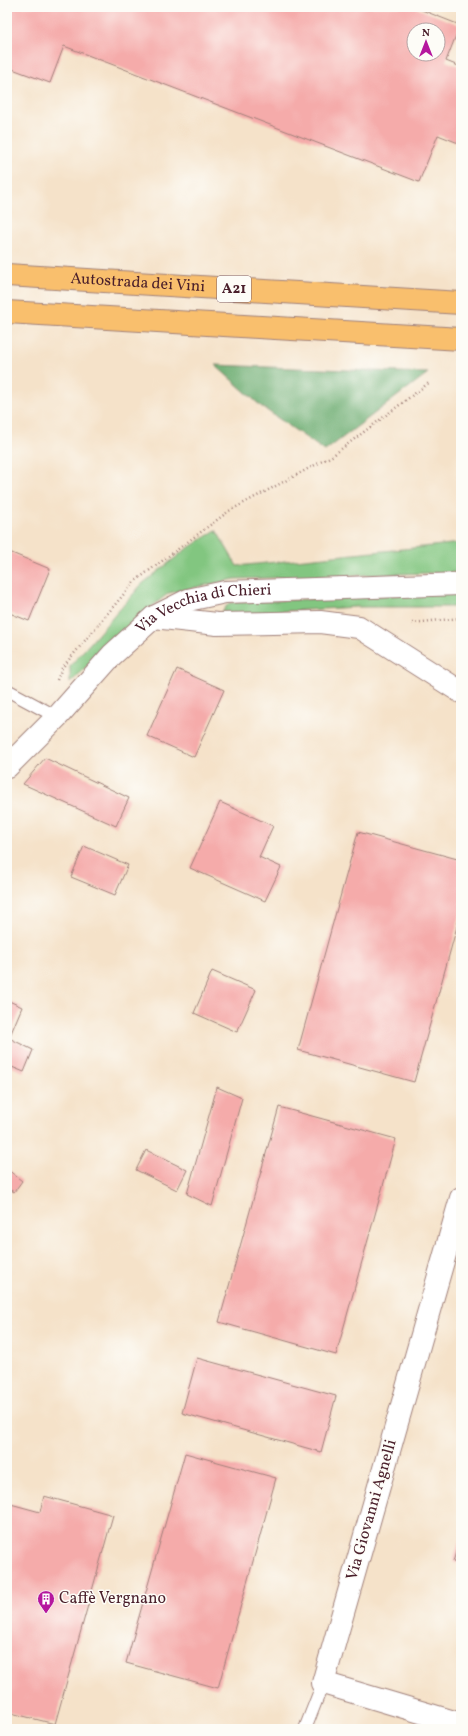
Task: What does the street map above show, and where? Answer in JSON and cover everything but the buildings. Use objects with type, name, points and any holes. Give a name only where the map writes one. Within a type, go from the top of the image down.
[{"type":"highway","name":"Autostrada dei Vini","points":[[7,275],[461,303]]},
{"type":"highway","points":[[7,312],[461,339]]},
{"type":"street","name":"Via Vecchia di Chieri","points":[[7,767],[50,713],[112,654],[154,617],[188,600],[225,592],[461,584]]},
{"type":"street","points":[[154,617],[217,624],[320,622],[359,627],[461,692]]},
{"type":"street","name":"Via Giovanni Agnelli","points":[[323,1683],[461,1198]]},
{"type":"street","points":[[323,1683],[461,1724]]},
{"type":"lane","points":[[7,690],[50,713]]},
{"type":"lane","points":[[304,1729],[323,1683]]},
{"type":"path","points":[[50,713],[62,668],[134,582],[229,511],[332,456],[430,382]]},
{"type":"path","points":[[412,623],[461,618]]},
{"type":"green space","points":[[215,365],[428,373],[325,451],[262,407]]},
{"type":"green space","points":[[216,530],[237,566],[461,543],[461,572],[235,579],[169,593],[132,622],[70,683],[70,666],[142,584],[185,550]]},
{"type":"green space","points":[[461,592],[461,607],[355,607],[255,613],[221,613],[229,603]]},
{"type":"place","name":"Caffè Vergnano","points":[[46,1614]]}]
